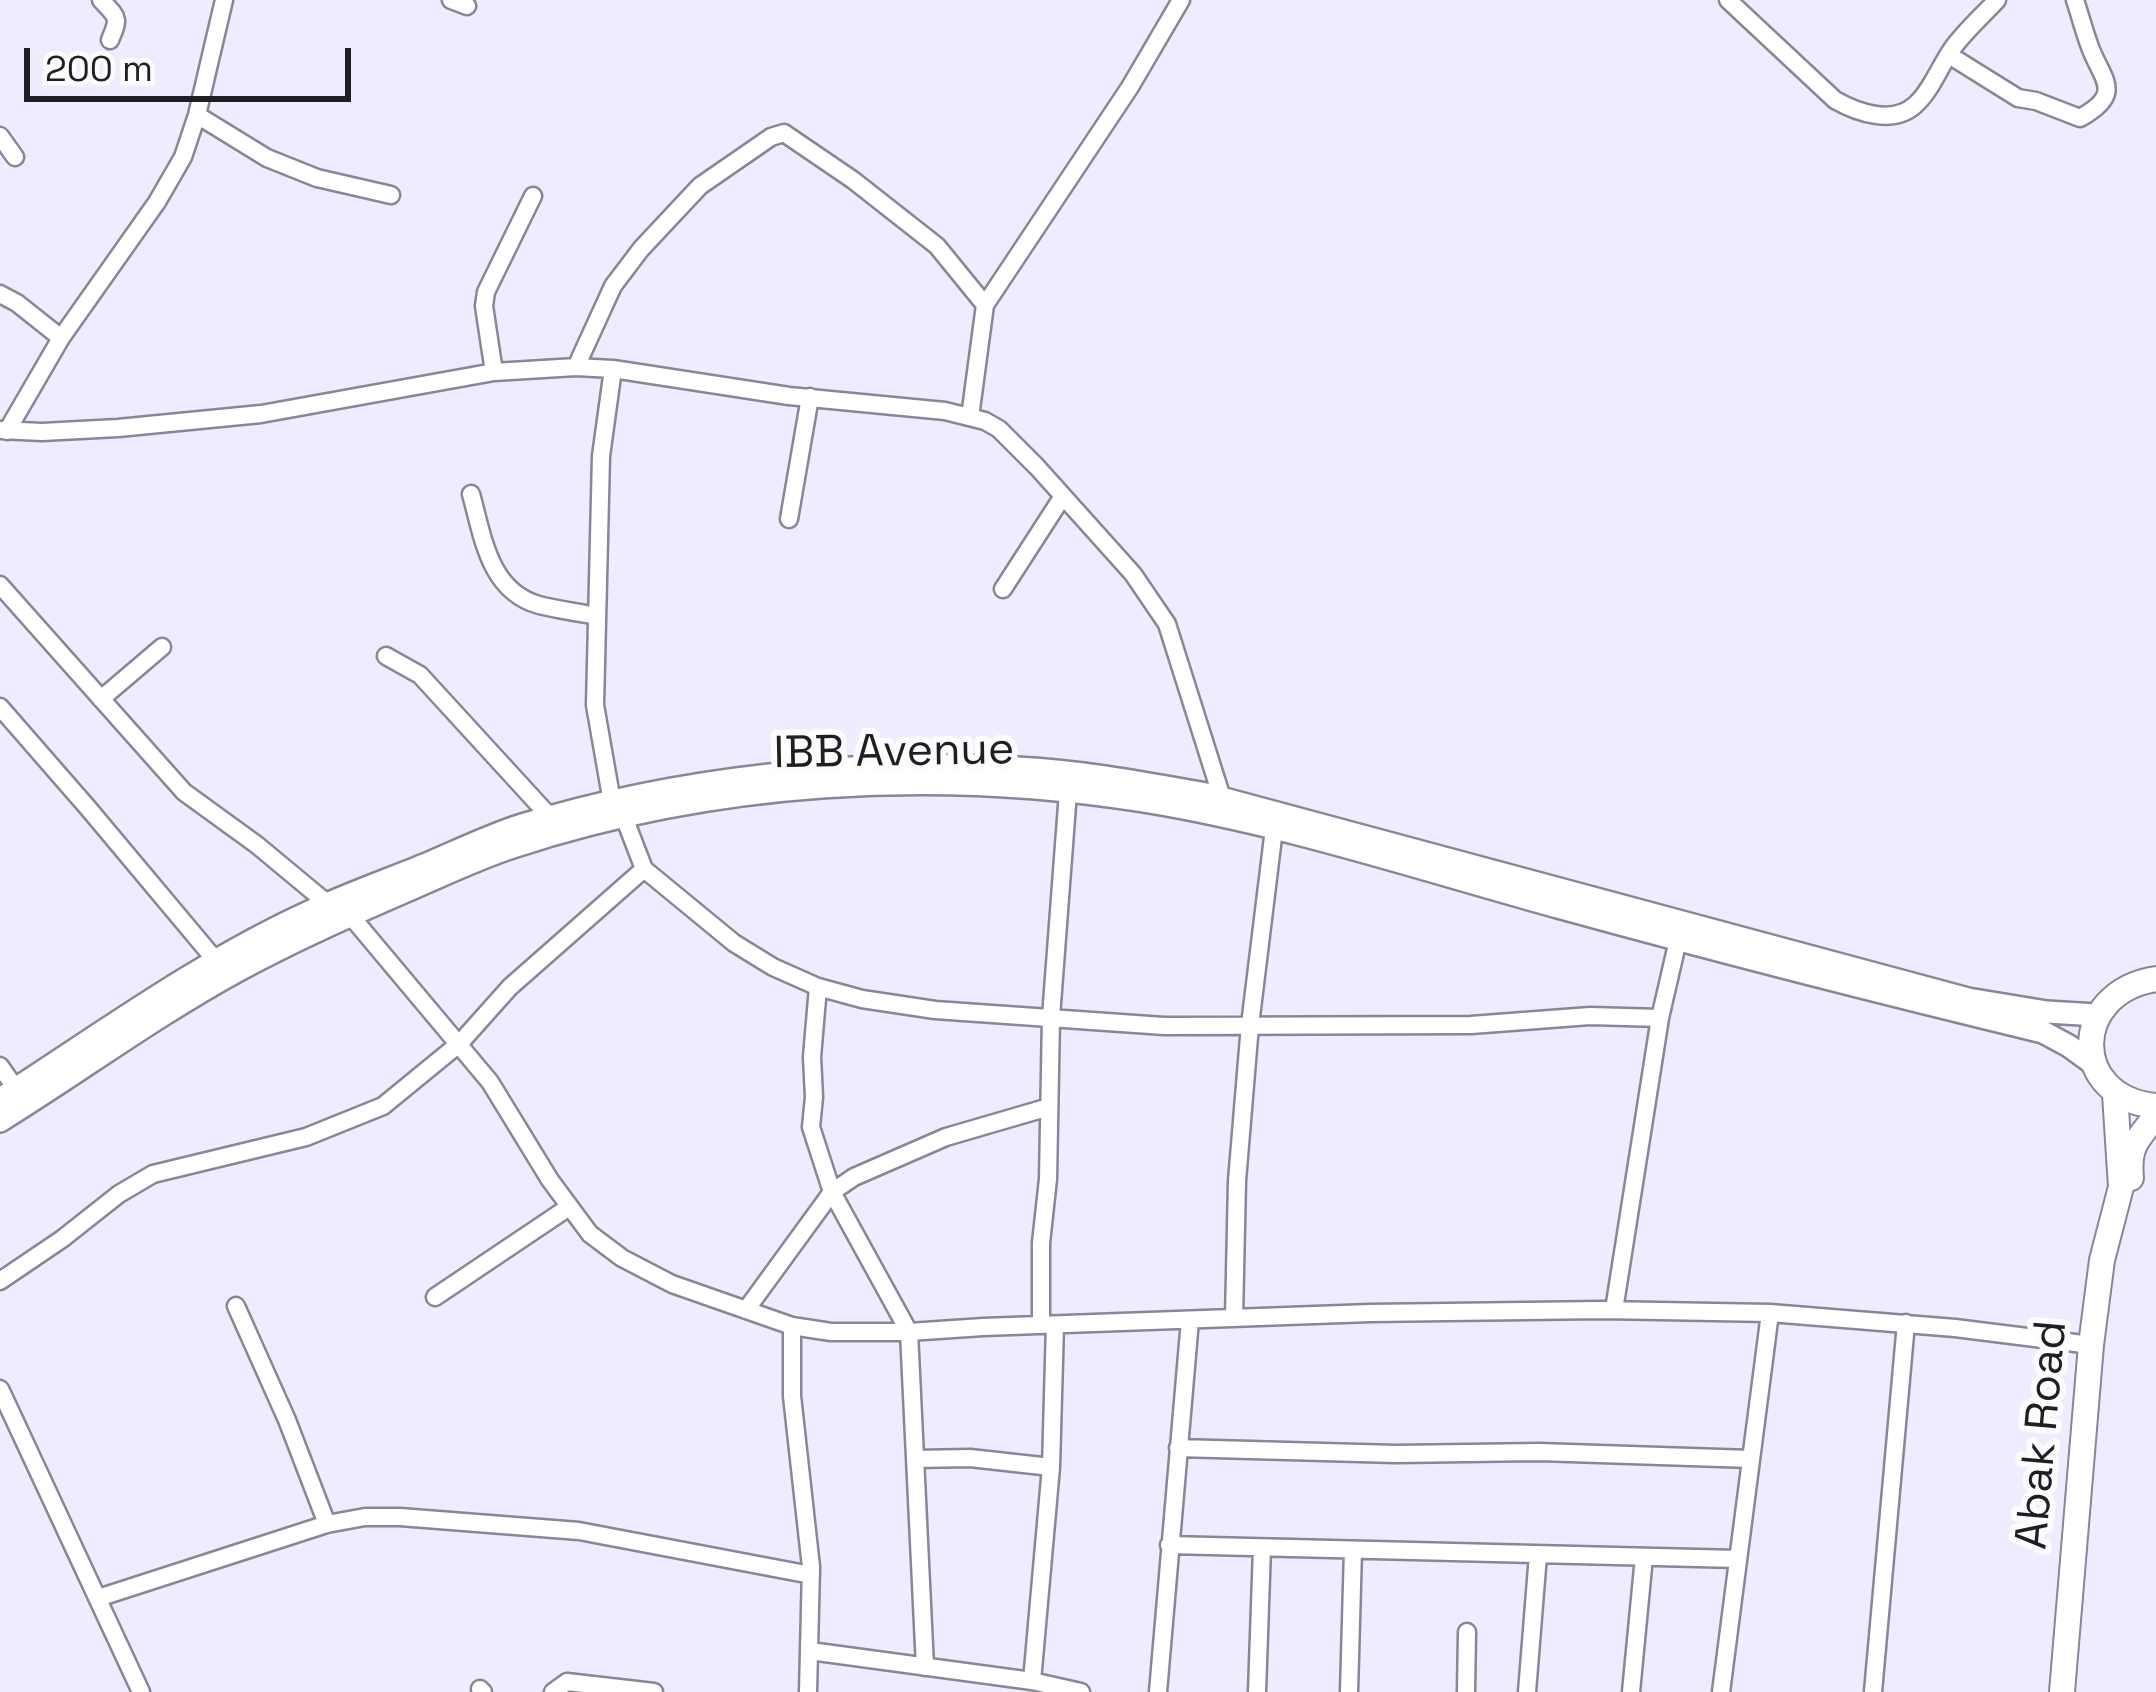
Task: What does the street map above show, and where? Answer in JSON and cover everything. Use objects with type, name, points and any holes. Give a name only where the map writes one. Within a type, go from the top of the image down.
[{"type":"highway","points":[[2126,1189],[2115,1094],[2095,1065],[2091,1039],[2097,1015],[2114,994],[2134,982],[2156,979]]},
{"type":"highway","points":[[2115,1094],[2156,1106]]},
{"type":"highway","points":[[2126,1189],[2129,1158],[2156,1116]]},
{"type":"highway","name":"Abak Road","points":[[2062,1692],[2090,1345],[2102,1260],[2126,1189]]},
{"type":"highway","name":"Abak Road","points":[[2074,1692],[2108,1304],[2126,1189]]},
{"type":"main road","points":[[8,1094],[217,962],[328,904],[483,838],[550,818],[618,810],[678,788],[844,769],[928,765],[1100,776],[1222,798],[1968,999],[2097,1015]]},
{"type":"main road","name":"IBB Avenue","points":[[0,1121],[235,972],[350,915],[507,848],[618,810],[806,788],[961,783],[1148,802],[1274,829],[1842,984],[2043,1032],[2095,1065]]},
{"type":"street","points":[[101,0],[118,21],[110,40]]},
{"type":"street","points":[[3,431],[61,338],[158,202],[183,157],[224,0]]},
{"type":"street","points":[[970,417],[985,304],[1130,87],[1181,0]]},
{"type":"street","points":[[1728,0],[1835,100],[1882,116],[1904,113],[1918,103],[1948,55],[1997,0]]},
{"type":"street","points":[[1948,55],[2018,98],[2080,118],[2106,96],[2108,80],[2090,49],[2075,0]]},
{"type":"street","points":[[197,115],[267,158],[317,178],[391,195]]},
{"type":"street","points":[[576,367],[613,286],[641,248],[700,186],[784,133],[937,246],[985,304]]},
{"type":"street","points":[[0,136],[15,158]]},
{"type":"street","points":[[494,372],[486,292],[533,196]]},
{"type":"street","points":[[0,294],[61,338]]},
{"type":"street","points":[[3,431],[118,428],[261,414],[494,372],[576,367],[945,411],[986,421],[999,429],[1133,574],[1167,623],[1222,798]]},
{"type":"street","points":[[613,369],[601,456],[596,705],[618,810],[644,869],[734,943],[818,987],[935,1010],[1164,1026],[1660,1018]]},
{"type":"street","points":[[789,519],[810,398]]},
{"type":"street","points":[[471,494],[488,557],[500,580],[535,604],[597,616]]},
{"type":"street","points":[[1003,590],[1063,496]]},
{"type":"street","points":[[0,585],[184,792],[257,844],[328,904]]},
{"type":"street","points":[[101,699],[162,647]]},
{"type":"street","points":[[386,656],[419,676],[550,818]]},
{"type":"street","points":[[0,707],[217,962]]},
{"type":"street","points":[[1032,1681],[1051,1467],[1041,1244],[1048,1179],[1051,1017],[1069,792]]},
{"type":"street","points":[[1234,1318],[1237,1180],[1274,829]]},
{"type":"street","points":[[0,1281],[153,1174],[307,1137],[383,1106],[460,1043],[510,987],[644,869]]},
{"type":"street","points":[[350,915],[490,1082],[550,1180],[590,1234],[622,1258],[672,1284],[792,1326],[847,1333],[908,1332],[1370,1313],[1614,1310],[1771,1313],[2090,1345]]},
{"type":"street","points":[[1614,1310],[1660,1018],[1678,940]]},
{"type":"street","points":[[818,987],[812,1127],[832,1192],[908,1332],[925,1667]]},
{"type":"street","points":[[0,1066],[8,1094]]},
{"type":"street","points":[[746,1310],[832,1192],[854,1177],[946,1137],[1049,1106]]},
{"type":"street","points":[[435,1297],[569,1207]]},
{"type":"street","points":[[236,1306],[327,1525]]},
{"type":"street","points":[[1721,1692],[1771,1313]]},
{"type":"street","points":[[1158,1692],[1190,1320]]},
{"type":"street","points":[[1874,1692],[1906,1323]]},
{"type":"street","points":[[792,1326],[792,1396],[811,1575],[808,1692]]},
{"type":"street","points":[[0,1389],[141,1692]]},
{"type":"street","points":[[1178,1448],[1751,1459]]},
{"type":"street","points":[[916,1460],[970,1458],[1051,1467]]},
{"type":"street","points":[[98,1598],[365,1517],[579,1531],[811,1575]]},
{"type":"street","points":[[1169,1545],[1738,1559]]},
{"type":"street","points":[[1257,1692],[1262,1548]]},
{"type":"street","points":[[1349,1692],[1353,1550]]},
{"type":"street","points":[[1527,1692],[1538,1556]]},
{"type":"street","points":[[1631,1692],[1644,1557]]},
{"type":"street","points":[[1466,1692],[1467,1632]]},
{"type":"street","points":[[810,1651],[1081,1692]]},
{"type":"street","points":[[553,1692],[567,1682],[654,1692]]}]
